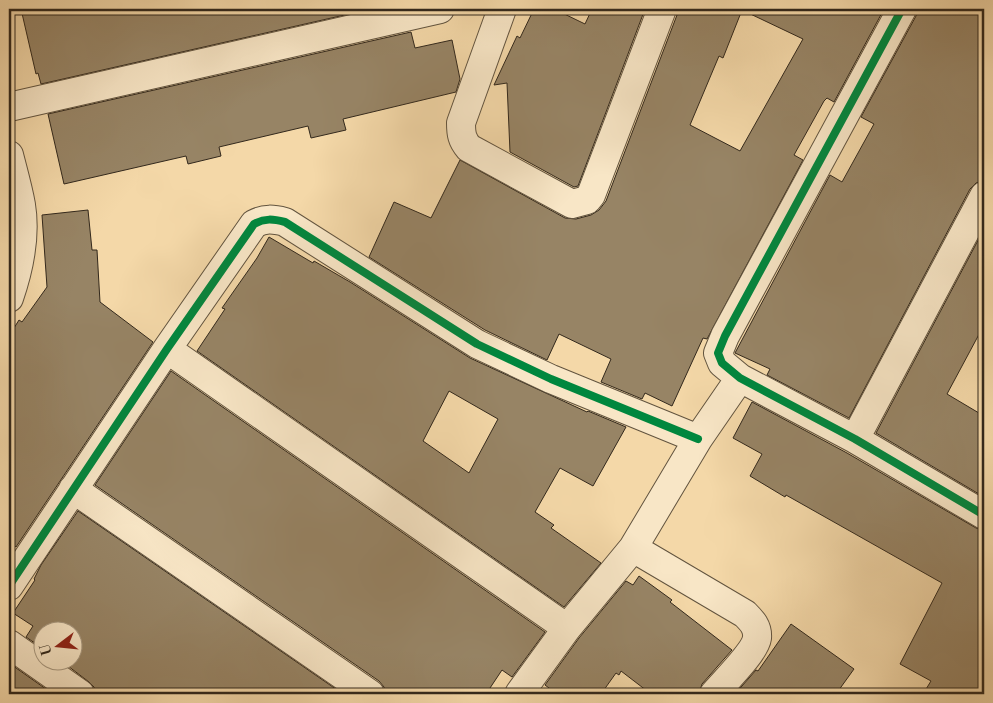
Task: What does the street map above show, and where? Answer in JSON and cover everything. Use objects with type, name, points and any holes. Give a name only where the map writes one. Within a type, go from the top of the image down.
[{"type":"street","points":[[9,107],[440,9]]},
{"type":"street","points":[[502,9],[461,123],[461,134],[469,148],[572,204],[586,200],[591,195],[662,9]]},
{"type":"street","points":[[902,9],[725,336],[718,353],[722,363],[740,378],[855,440],[984,515]]},
{"type":"street","points":[[9,155],[21,206],[22,234],[15,282],[9,298]]},
{"type":"street","points":[[855,440],[984,196]]},
{"type":"street","points":[[9,586],[167,349],[254,224],[263,219],[275,219],[285,222],[477,344],[551,379],[698,439]]},
{"type":"street","points":[[167,349],[568,628]]},
{"type":"street","points":[[519,694],[568,628],[633,548],[698,439],[740,378]]},
{"type":"street","points":[[74,489],[370,694]]},
{"type":"street","points":[[633,548],[745,614],[755,624],[757,638],[752,650],[714,694]]},
{"type":"street","points":[[9,644],[80,694]]},
{"type":"building","points":[[21,9],[371,9],[41,84],[38,73],[36,74]]},
{"type":"building","points":[[534,9],[554,9],[585,24],[592,9],[645,9],[578,186],[574,187],[510,152],[507,83],[494,85],[517,36],[520,38]]},
{"type":"building","points":[[677,9],[884,9],[834,102],[827,98],[824,101],[794,155],[803,160],[707,339],[703,338],[672,406],[645,393],[642,399],[601,382],[611,359],[559,334],[547,360],[485,330],[369,257],[394,202],[431,218],[460,160],[565,218],[576,219],[591,215],[599,210],[606,201],[677,15]],"holes":[[[742,10],[803,39],[740,151],[690,125],[719,56],[723,58]]]},
{"type":"building","points":[[918,9],[984,9],[984,180],[976,183],[970,189],[849,418],[767,375],[770,369],[735,353],[830,175],[842,182],[874,124],[861,117]]},
{"type":"building","points":[[411,32],[415,48],[452,40],[460,79],[456,92],[343,119],[346,130],[311,138],[308,126],[219,147],[221,156],[188,164],[186,156],[64,184],[48,114]]},
{"type":"building","points":[[88,210],[92,250],[97,250],[100,302],[153,342],[16,547],[9,541],[9,336],[19,320],[22,322],[47,287],[42,215]]},
{"type":"building","points":[[984,229],[984,325],[947,394],[984,416],[984,497],[876,433]]},
{"type":"building","points":[[269,237],[350,282],[470,358],[587,412],[626,427],[593,486],[560,468],[535,512],[554,525],[551,528],[601,563],[564,607],[197,351],[225,309],[222,308],[257,258]],"holes":[[[449,391],[498,419],[469,473],[423,441]]]},
{"type":"building","points":[[171,371],[545,632],[512,677],[502,670],[486,694],[385,694],[384,687],[379,681],[95,485]]},
{"type":"building","points":[[752,402],[847,453],[984,531],[984,694],[923,694],[931,681],[900,664],[942,583],[750,476],[762,454],[733,438]]},
{"type":"building","points":[[78,511],[343,694],[95,694],[94,687],[73,670],[82,670],[82,620],[32,620],[32,625],[13,613],[35,580],[41,565]]},
{"type":"building","points":[[639,576],[672,600],[670,602],[732,650],[702,684],[699,694],[651,694],[621,671],[619,675],[616,673],[601,694],[557,694],[545,685],[579,638],[626,581],[633,585]]},
{"type":"building","points":[[791,624],[854,669],[836,694],[735,694],[756,670],[758,671]]},
{"type":"building","points":[[32,628],[32,641],[26,637]]},
{"type":"building","points":[[9,663],[53,694],[9,694]]},
{"type":"cycle path","points":[[902,9],[725,336],[718,353],[722,363],[740,378],[855,439],[984,515]]},
{"type":"cycle path","points":[[9,586],[167,349],[254,224],[265,220],[285,222],[477,344],[551,379],[698,439]]}]
